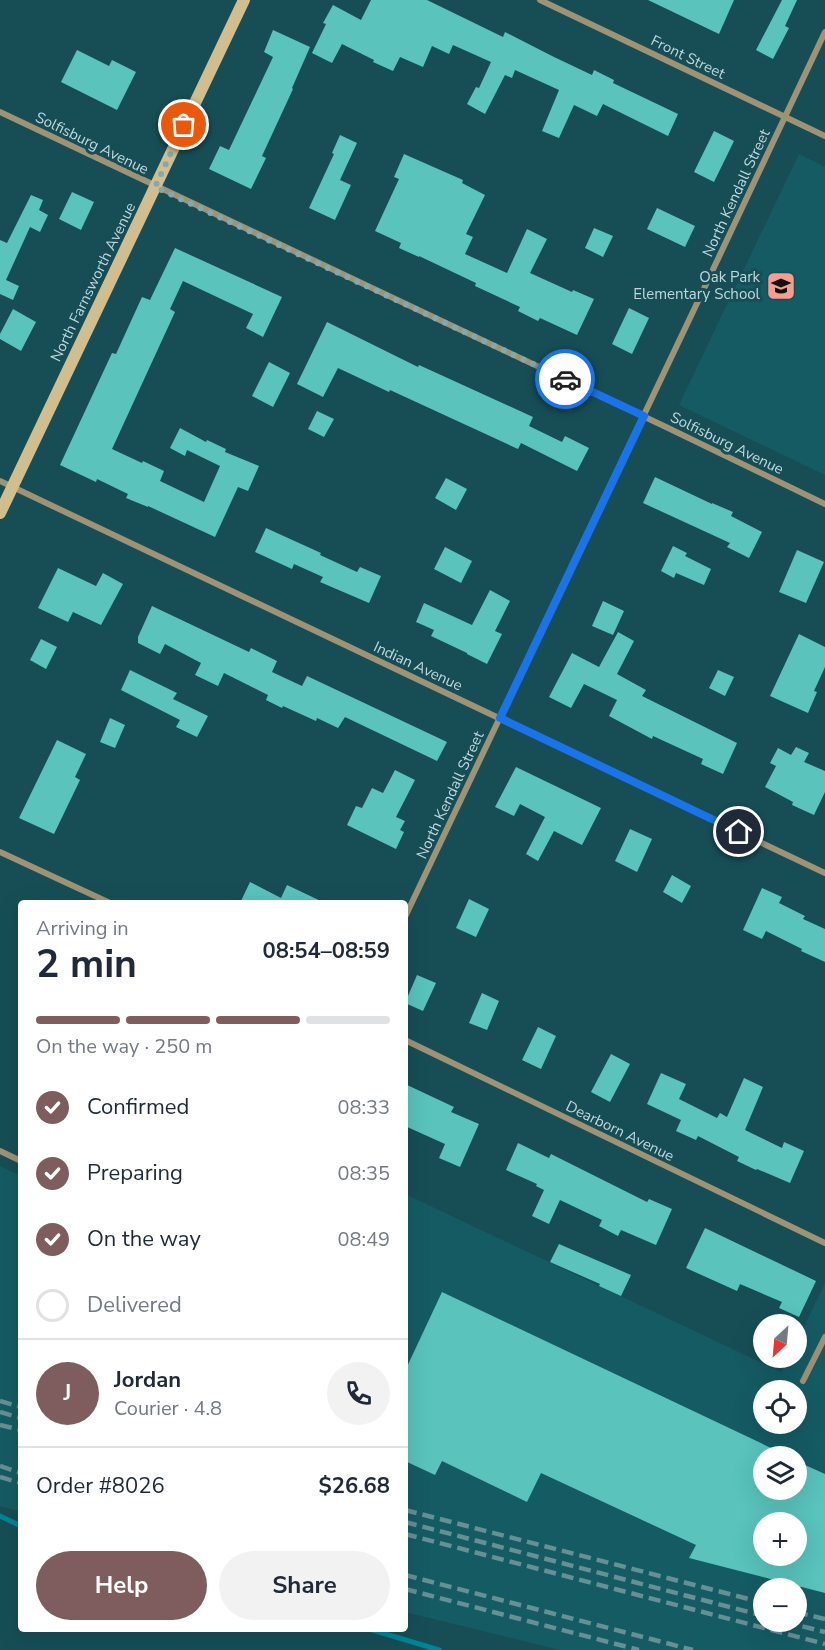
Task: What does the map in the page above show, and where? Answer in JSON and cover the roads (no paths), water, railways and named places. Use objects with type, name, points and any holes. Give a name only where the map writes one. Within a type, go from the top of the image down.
[{"type":"main road","name":"North Farnsworth Avenue","points":[[0,513],[244,0]]},
{"type":"street","name":"Front Street","points":[[540,0],[825,136]]},
{"type":"street","name":"North Kendall Street","points":[[408,911],[825,32]]},
{"type":"street","name":"Solfisburg Avenue","points":[[0,112],[644,416],[825,504]]},
{"type":"street","name":"Indian Avenue","points":[[0,481],[825,873]]},
{"type":"street","points":[[0,852],[104,900]]},
{"type":"street","name":"Dearborn Avenue","points":[[408,1041],[825,1243]]},
{"type":"street","points":[[0,1151],[18,1160]]},
{"type":"street","points":[[804,1380],[825,1338]]},
{"type":"waterway","points":[[0,1516],[18,1525]]},
{"type":"waterway","points":[[379,1632],[439,1650]]},
{"type":"railway","points":[[0,1401],[18,1406]]},
{"type":"railway","points":[[0,1412],[18,1417]]},
{"type":"railway","points":[[0,1425],[18,1429]]},
{"type":"railway","points":[[0,1466],[18,1472]]},
{"type":"railway","points":[[0,1477],[18,1482]]},
{"type":"railway","points":[[408,1511],[753,1600]]},
{"type":"railway","points":[[408,1523],[753,1613]]},
{"type":"railway","points":[[408,1535],[825,1644]]},
{"type":"railway","points":[[408,1576],[693,1650]]},
{"type":"railway","points":[[408,1590],[639,1650]]},
{"type":"railway","points":[[807,1615],[825,1619]]},
{"type":"railway","points":[[807,1628],[825,1632]]},
{"type":"place","name":"Oak Park Elementary School","points":[[781,286]]}]
